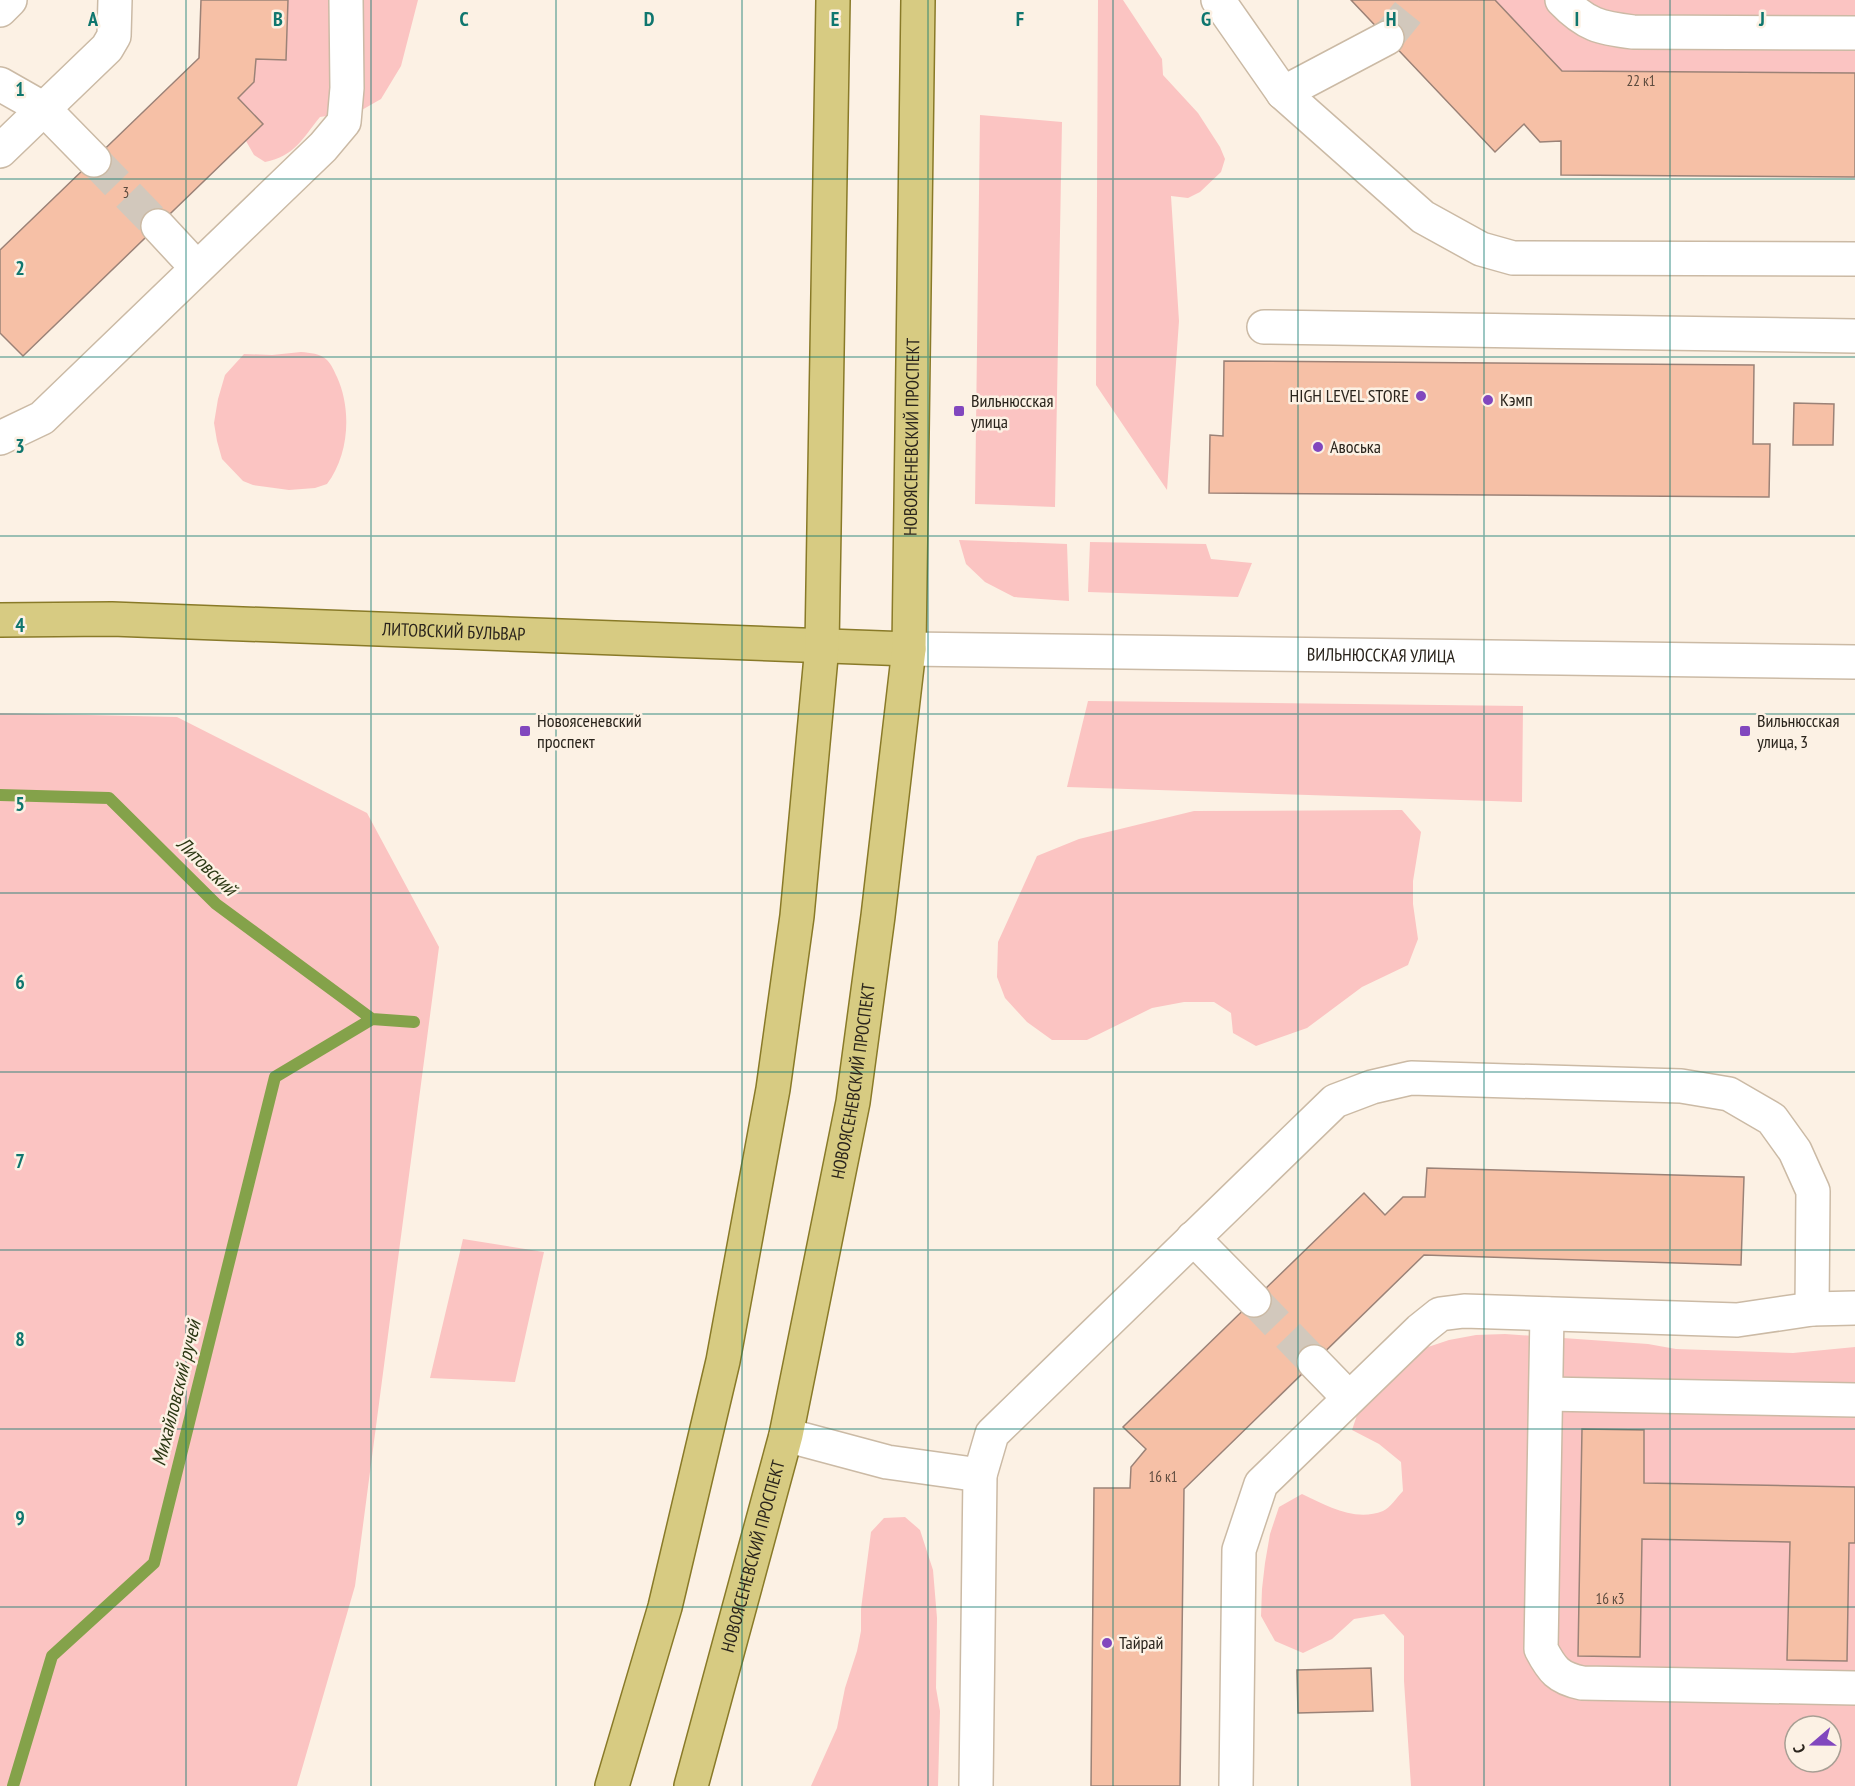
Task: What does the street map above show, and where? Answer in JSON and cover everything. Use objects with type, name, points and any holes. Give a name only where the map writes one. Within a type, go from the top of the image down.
[{"type":"main road","points":[[618,1778],[665,1607],[723,1361],[773,1089],[797,916],[822,646],[833,0]]},
{"type":"main road","name":"НОВОЯСЕНЕВСКИЙ ПРОСПЕКТ","points":[[690,1786],[786,1435],[853,1102],[878,916],[909,649],[918,0]]},
{"type":"main road","name":"ЛИТОВСКИЙ БУЛЬВАР","points":[[0,620],[112,619],[909,649]]},
{"type":"street","points":[[0,10],[10,0]]},
{"type":"street","points":[[0,151],[107,48],[114,36],[115,0]]},
{"type":"street","points":[[0,438],[42,418],[322,147],[344,122],[347,87],[346,0]]},
{"type":"street","points":[[1218,0],[1283,93],[1423,217],[1481,249],[1512,258],[1855,259]]},
{"type":"street","points":[[1562,0],[1574,12],[1600,27],[1633,32],[1855,33]]},
{"type":"street","points":[[1283,93],[1387,38]]},
{"type":"street","points":[[0,84],[44,109],[94,160]]},
{"type":"street","points":[[158,226],[198,268]]},
{"type":"street","points":[[1264,327],[1855,336]]},
{"type":"street","name":"ВИЛЬНЮССКАЯ УЛИЦА","points":[[909,649],[1855,662]]},
{"type":"street","points":[[976,1786],[980,1475],[992,1434],[1335,1101],[1372,1087],[1411,1078],[1681,1086],[1729,1094],[1772,1119],[1795,1151],[1813,1191],[1812,1309]]},
{"type":"street","points":[[1193,1238],[1254,1300]]},
{"type":"street","points":[[1236,1786],[1239,1550],[1261,1484],[1420,1329],[1440,1314],[1464,1311],[1737,1320],[1812,1309],[1855,1308]]},
{"type":"street","points":[[1547,1314],[1541,1649],[1551,1668],[1568,1680],[1582,1683],[1855,1688]]},
{"type":"street","points":[[1314,1362],[1349,1398]]},
{"type":"street","points":[[1546,1394],[1855,1400]]},
{"type":"street","points":[[786,1435],[887,1462],[980,1475]]},
{"type":"shaded area","points":[[288,0],[418,0],[401,66],[381,99],[360,111],[320,117],[291,151],[284,156],[265,162],[254,155],[246,141],[263,124],[238,98],[254,82],[256,59],[286,60]]},
{"type":"shaded area","points":[[1098,0],[1123,0],[1162,59],[1163,75],[1198,113],[1225,159],[1221,172],[1200,192],[1188,198],[1171,196],[1179,321],[1167,490],[1096,385]]},
{"type":"shaded area","points":[[1495,0],[1855,0],[1855,73],[1562,71]]},
{"type":"shaded area","points":[[980,115],[1062,122],[1055,507],[975,504]]},
{"type":"shaded area","points":[[301,352],[318,355],[327,360],[342,390],[346,432],[340,460],[327,484],[315,488],[289,490],[253,485],[243,481],[222,459],[217,441],[214,423],[225,375],[244,354],[272,355]]},
{"type":"shaded area","points":[[959,540],[1067,544],[1069,601],[1014,597],[985,582],[966,564]]},
{"type":"shaded area","points":[[1090,542],[1206,544],[1211,559],[1252,563],[1238,597],[1088,592]]},
{"type":"shaded area","points":[[1088,701],[1523,706],[1522,802],[1067,787]]},
{"type":"shaded area","points":[[0,713],[177,717],[367,813],[439,947],[355,1586],[297,1786],[0,1786]]},
{"type":"shaded area","points":[[1402,810],[1421,832],[1413,881],[1413,904],[1418,939],[1408,965],[1362,987],[1307,1028],[1256,1046],[1233,1033],[1231,1013],[1214,1002],[1184,1002],[1152,1008],[1087,1040],[1052,1040],[1027,1022],[1005,998],[997,977],[998,942],[1037,856],[1079,839],[1194,811]]},
{"type":"shaded area","points":[[463,1239],[544,1252],[515,1382],[430,1378]]},
{"type":"shaded area","points":[[1505,1334],[1648,1344],[1676,1349],[1793,1353],[1855,1347],[1855,1786],[1411,1786],[1404,1681],[1404,1636],[1384,1614],[1354,1619],[1332,1639],[1303,1653],[1275,1641],[1261,1616],[1265,1563],[1270,1534],[1279,1507],[1302,1494],[1331,1508],[1352,1514],[1373,1514],[1388,1507],[1403,1491],[1401,1462],[1379,1444],[1352,1430],[1361,1403],[1422,1349],[1449,1340],[1476,1335]]},
{"type":"shaded area","points":[[905,1517],[920,1530],[933,1570],[937,1618],[936,1688],[940,1711],[938,1786],[811,1786],[837,1728],[845,1688],[857,1651],[871,1532],[884,1518]]},
{"type":"building","points":[[201,0],[288,0],[286,60],[256,59],[254,82],[238,98],[263,124],[23,356],[0,333],[0,250],[199,58]]},
{"type":"building","points":[[1351,0],[1495,0],[1562,71],[1855,73],[1855,177],[1561,175],[1561,141],[1540,142],[1524,124],[1495,152]]},
{"type":"building","name":"Кэмп","points":[[1224,361],[1754,365],[1753,444],[1770,444],[1769,497],[1209,493],[1210,435],[1223,436]]},
{"type":"building","points":[[1794,403],[1834,404],[1833,445],[1793,445]]},
{"type":"building","points":[[1427,1168],[1744,1177],[1741,1265],[1424,1255],[1184,1489],[1180,1786],[1091,1786],[1094,1488],[1130,1488],[1131,1467],[1146,1449],[1123,1427],[1364,1193],[1385,1215],[1403,1197],[1425,1197]]},
{"type":"building","points":[[1582,1429],[1644,1430],[1644,1483],[1855,1487],[1855,1543],[1849,1543],[1847,1661],[1787,1660],[1790,1542],[1642,1539],[1640,1657],[1578,1656]]},
{"type":"building","points":[[1371,1668],[1373,1711],[1298,1713],[1297,1670]]},
{"type":"waterway","name":"Литовский","points":[[0,795],[109,798],[216,904],[372,1019]]},
{"type":"waterway","points":[[372,1019],[414,1022]]},
{"type":"waterway","name":"Михайловский ручей","points":[[13,1786],[52,1656],[154,1563],[275,1077],[372,1019]]},
{"type":"tunnel","points":[[1387,38],[1418,0]]},
{"type":"tunnel","points":[[94,160],[158,226]]},
{"type":"tunnel","points":[[1254,1300],[1314,1362]]},
{"type":"place","name":"HIGH LEVEL STORE","points":[[1421,396]]},
{"type":"place","name":"Кэмп","points":[[1488,400]]},
{"type":"place","name":"Вильнюсская улица","points":[[959,411]]},
{"type":"place","name":"Авоська","points":[[1318,447]]},
{"type":"place","name":"Новоясеневский проспект","points":[[525,731]]},
{"type":"place","name":"Вильнюсская улица, 3","points":[[1745,731]]},
{"type":"place","name":"Тайрай","points":[[1107,1643]]}]
